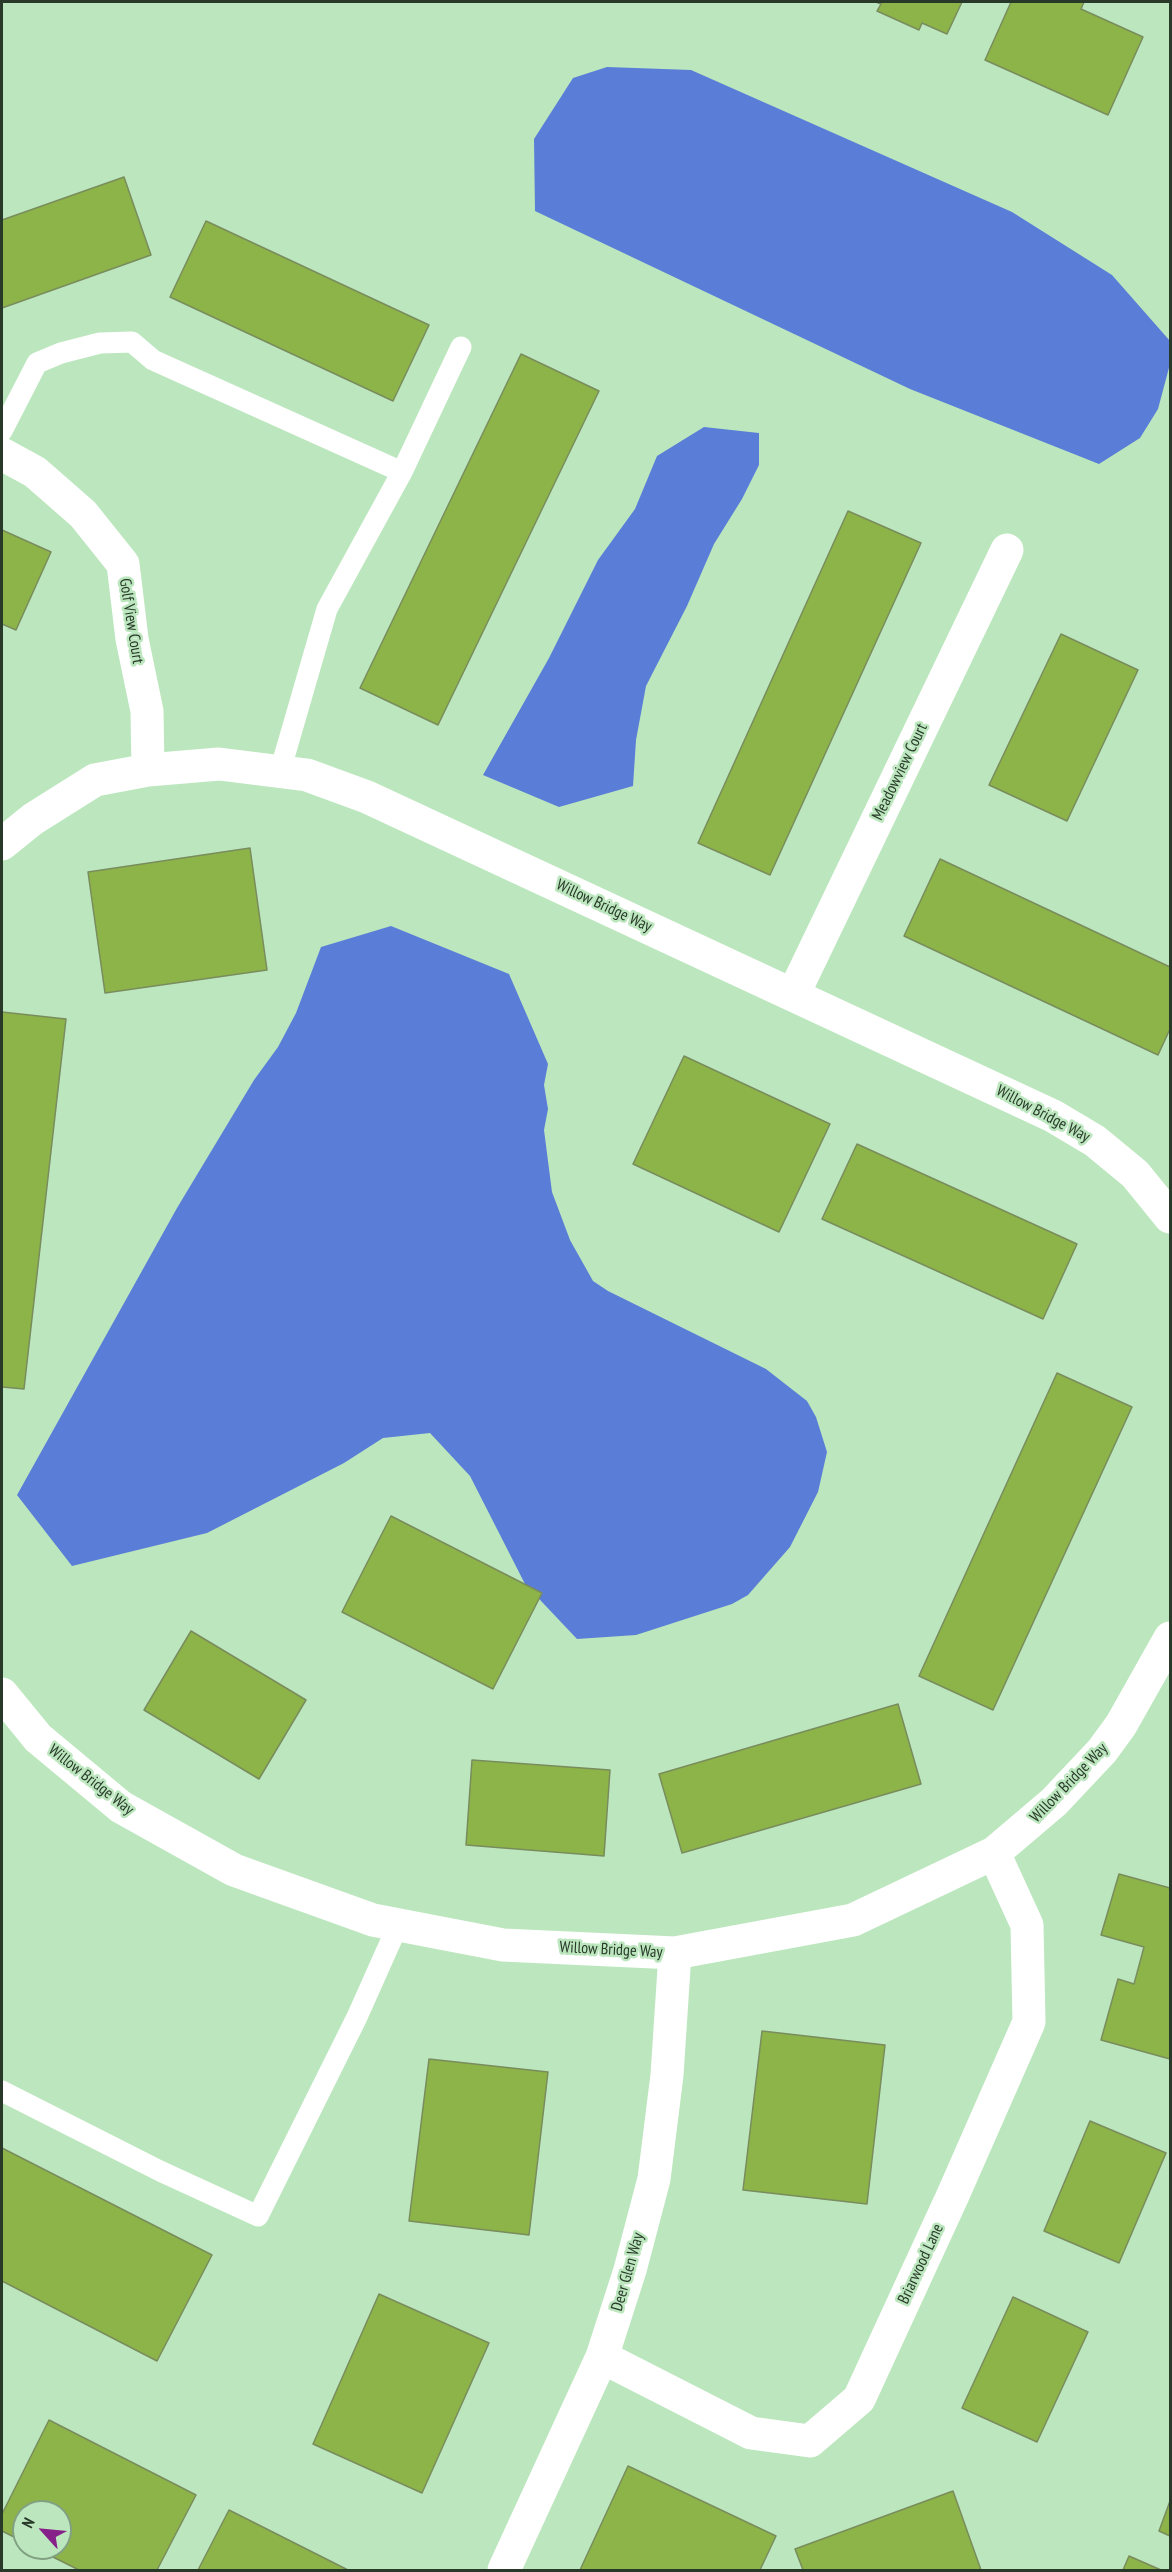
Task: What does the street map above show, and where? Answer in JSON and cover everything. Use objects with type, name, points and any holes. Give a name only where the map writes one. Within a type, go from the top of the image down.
[{"type":"street","name":"Golf View Court","points":[[2,454],[35,472],[84,514],[123,564],[132,639],[147,711],[148,770]]},
{"type":"street","name":"Meadowview Court","points":[[794,993],[1007,550]]},
{"type":"street","name":"Willow Bridge Way","points":[[2,844],[33,819],[95,780],[148,770],[219,764],[307,775],[367,796],[794,993],[1053,1116],[1095,1141],[1135,1174],[1170,1217]]},
{"type":"street","name":"Willow Bridge Way","points":[[2,1694],[38,1738],[121,1807],[234,1870],[374,1920],[503,1945],[675,1953],[853,1920],[994,1853],[1054,1802],[1102,1751],[1122,1725],[1170,1638]]},
{"type":"street","name":"Briarwood Lane","points":[[602,2357],[752,2433],[810,2441],[859,2399],[953,2195],[1029,2022],[1027,1924],[994,1853]]},
{"type":"street","name":"Deer Glen Way","points":[[504,2571],[602,2357],[630,2270],[654,2179],[667,2075],[675,1953]]},
{"type":"lane","points":[[2,431],[38,363],[61,353],[99,343],[132,342],[153,360],[402,472]]},
{"type":"lane","points":[[280,771],[327,609],[402,472],[461,347]]},
{"type":"lane","points":[[2,2091],[160,2171],[258,2216],[357,2017],[398,1924]]},
{"type":"water","points":[[607,67],[691,70],[1012,212],[1112,275],[1170,341],[1170,364],[1158,409],[1140,438],[1099,464],[910,389],[535,211],[534,139],[573,78]]},
{"type":"water","points":[[704,427],[759,433],[759,465],[742,499],[714,544],[687,606],[646,686],[636,740],[633,786],[559,807],[483,775],[549,658],[598,560],[635,509],[657,456]]},
{"type":"water","points":[[391,926],[509,974],[548,1064],[544,1085],[548,1109],[544,1130],[552,1192],[570,1240],[593,1281],[608,1291],[766,1369],[807,1401],[816,1417],[827,1452],[818,1492],[790,1547],[748,1595],[732,1604],[636,1635],[577,1639],[525,1584],[470,1476],[430,1433],[383,1438],[344,1463],[207,1533],[72,1566],[17,1495],[177,1208],[254,1080],[278,1047],[296,1013],[321,947]]},
{"type":"building","points":[[876,2],[962,2],[947,34],[922,23],[919,30],[877,11],[881,4]]},
{"type":"building","points":[[1011,2],[1084,2],[1081,9],[1143,37],[1108,115],[985,60]]},
{"type":"building","points":[[124,177],[151,255],[2,308],[2,220]]},
{"type":"building","points":[[206,221],[429,325],[393,401],[170,297]]},
{"type":"building","points":[[521,354],[599,391],[438,725],[360,688]]},
{"type":"building","points":[[848,511],[921,543],[770,875],[698,843]]},
{"type":"building","points":[[2,530],[51,552],[16,630],[2,624]]},
{"type":"building","points":[[1061,634],[1138,670],[1067,821],[989,785]]},
{"type":"building","points":[[250,848],[267,970],[105,993],[88,872]]},
{"type":"building","points":[[940,859],[1170,967],[1170,1029],[1158,1055],[904,936]]},
{"type":"building","points":[[2,1012],[66,1019],[24,1389],[2,1387]]},
{"type":"building","points":[[684,1056],[830,1124],[779,1232],[633,1164]]},
{"type":"building","points":[[857,1144],[1077,1244],[1043,1319],[822,1219]]},
{"type":"building","points":[[1057,1373],[1132,1407],[993,1710],[919,1676]]},
{"type":"building","points":[[391,1516],[542,1593],[493,1689],[342,1612]]},
{"type":"building","points":[[191,1631],[306,1700],[259,1779],[144,1710]]},
{"type":"building","points":[[898,1704],[921,1784],[682,1853],[659,1774]]},
{"type":"building","points":[[472,1760],[610,1770],[604,1856],[466,1845]]},
{"type":"building","points":[[1119,1874],[1170,1888],[1170,2059],[1101,2040],[1118,1979],[1134,1984],[1144,1947],[1101,1935]]},
{"type":"building","points":[[762,2031],[885,2045],[867,2204],[743,2190]]},
{"type":"building","points":[[429,2059],[548,2072],[529,2235],[409,2221]]},
{"type":"building","points":[[1090,2121],[1166,2153],[1119,2263],[1044,2231]]},
{"type":"building","points":[[2,2148],[212,2255],[157,2361],[2,2281]]},
{"type":"building","points":[[379,2294],[489,2343],[422,2493],[313,2444]]},
{"type":"building","points":[[1013,2297],[1088,2332],[1037,2442],[962,2408]]},
{"type":"building","points":[[49,2420],[196,2495],[157,2570],[79,2570],[59,2560],[72,2560],[72,2500],[12,2500],[12,2536],[2,2531],[2,2514]]},
{"type":"building","points":[[628,2466],[776,2536],[760,2570],[580,2570]]},
{"type":"building","points":[[953,2491],[981,2570],[803,2570],[795,2549]]},
{"type":"building","points":[[1170,2501],[1170,2536],[1159,2531]]},
{"type":"building","points":[[229,2510],[348,2570],[198,2570]]},
{"type":"building","points":[[1129,2556],[1161,2570],[1123,2570]]}]
